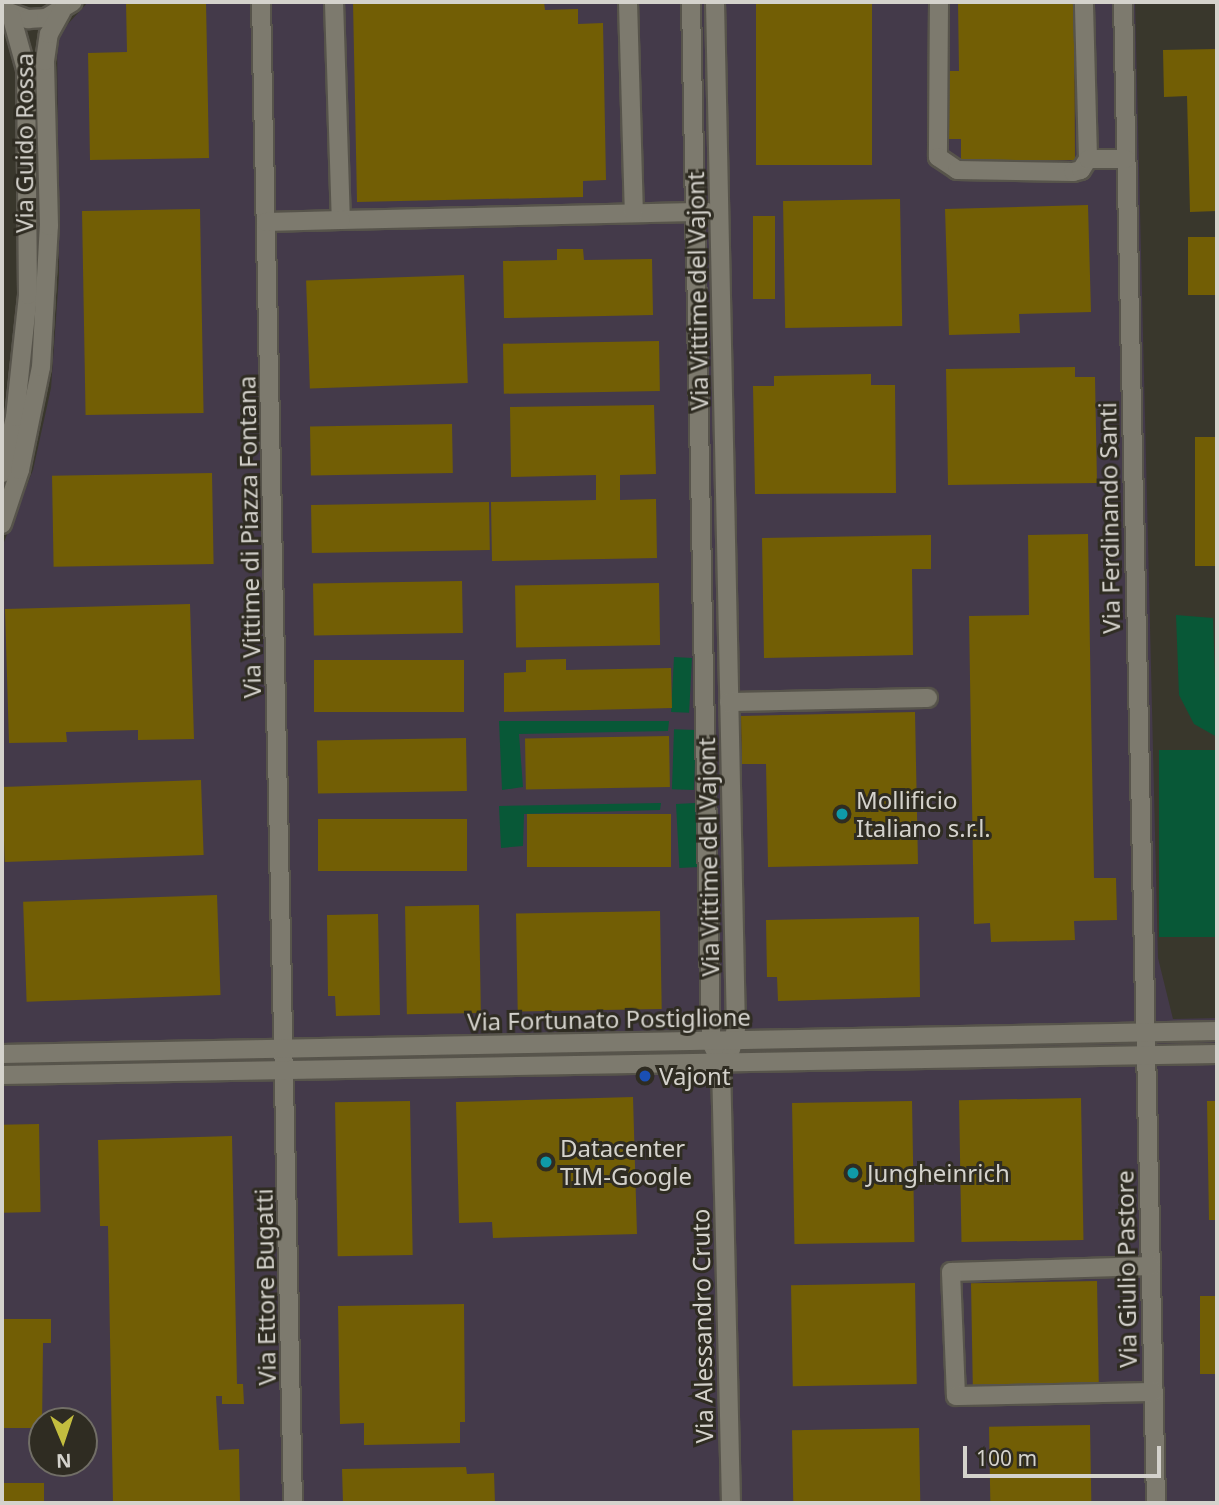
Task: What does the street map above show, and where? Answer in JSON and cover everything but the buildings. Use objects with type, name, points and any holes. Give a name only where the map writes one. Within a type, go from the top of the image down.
[{"type":"street","name":"Via Vittime di Piazza Fontana","points":[[261,2],[286,1071]]},
{"type":"street","points":[[334,2],[341,220]]},
{"type":"street","points":[[628,2],[635,214]]},
{"type":"street","name":"Via Vittime del Vajont","points":[[691,2],[711,1042],[721,1063]]},
{"type":"street","name":"Via Vittime del Vajont","points":[[715,2],[736,1042]]},
{"type":"street","points":[[939,2],[938,157],[944,164],[957,170],[1073,172],[1081,170],[1088,159],[1084,2]]},
{"type":"street","name":"Via Ferdinando Santi","points":[[1123,2],[1144,1033]]},
{"type":"street","name":"Via Guido Rossa","points":[[2,473],[21,379],[28,283],[26,69],[5,12],[46,18],[68,6]]},
{"type":"street","name":"Via Guido Rossa","points":[[2,524],[20,470],[41,367],[49,226],[45,61],[49,34],[68,6]]},
{"type":"street","points":[[1088,159],[1126,159]]},
{"type":"street","points":[[266,222],[720,212]]},
{"type":"street","points":[[698,351],[722,350]]},
{"type":"street","points":[[729,702],[928,698]]},
{"type":"street","points":[[707,836],[732,835]]},
{"type":"street","name":"Via Fortunato Postiglione","points":[[7,1054],[1217,1031]]},
{"type":"street","name":"Via Giulio Pastore","points":[[1144,1033],[1156,1503]]},
{"type":"street","points":[[969,1037],[970,1059]]},
{"type":"street","points":[[721,1063],[736,1042]]},
{"type":"street","points":[[518,1045],[519,1067]]},
{"type":"street","points":[[7,1054],[8,1075]]},
{"type":"street","name":"Via Fortunato Postiglione","points":[[8,1075],[1217,1054]]},
{"type":"street","name":"Via Alessandro Cruto","points":[[721,1063],[731,1503]]},
{"type":"street","name":"Via Ettore Bugatti","points":[[286,1071],[293,1503]]},
{"type":"street","points":[[1151,1266],[951,1272],[956,1395],[1154,1392]]},
{"type":"shaded area","points":[[88,2],[1135,2],[1158,958],[1173,1019],[1217,1018],[1217,1503],[2,1503],[2,547],[33,470],[51,388],[59,275],[57,36]]},
{"type":"green space","points":[[1176,615],[1213,618],[1217,737],[1194,724],[1179,695]]},
{"type":"green space","points":[[674,657],[692,658],[689,713],[671,712]]},
{"type":"green space","points":[[499,721],[669,721],[668,731],[519,734],[523,787],[502,790]]},
{"type":"green space","points":[[674,729],[696,730],[694,790],[672,789]]},
{"type":"green space","points":[[1159,750],[1217,750],[1217,937],[1159,937]]},
{"type":"green space","points":[[661,803],[660,810],[524,814],[523,846],[501,848],[499,806]]},
{"type":"green space","points":[[695,803],[698,867],[679,868],[676,804]]},
{"type":"place","name":"Mollificio Italiano s.r.l.","points":[[842,814]]},
{"type":"place","name":"Vajont","points":[[645,1076]]},
{"type":"place","name":"Datacenter TIM-Google","points":[[546,1162]]},
{"type":"place","name":"Jungheinrich","points":[[853,1173]]}]
